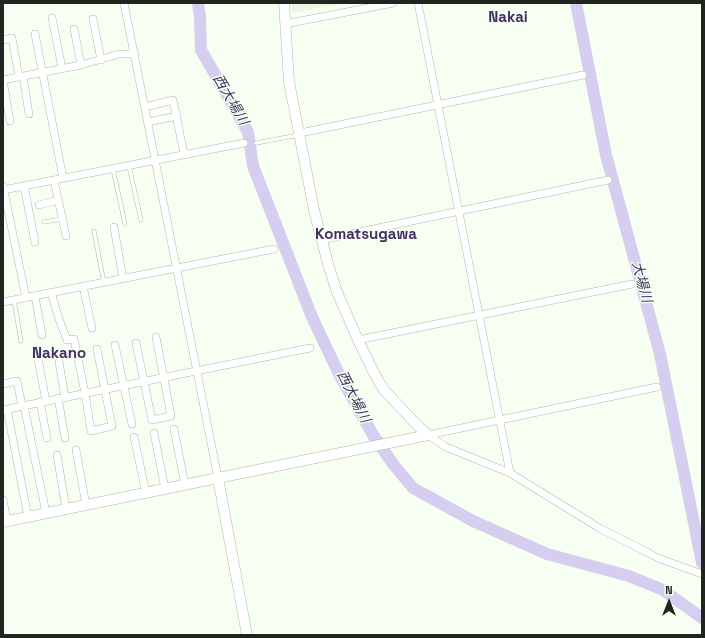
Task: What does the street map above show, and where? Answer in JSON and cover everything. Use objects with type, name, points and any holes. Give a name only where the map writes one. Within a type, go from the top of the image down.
[{"type":"street","points":[[124,3],[248,635]]},
{"type":"street","points":[[284,3],[289,82],[321,240],[337,292],[358,340],[383,389],[428,436],[446,447],[510,472],[607,532],[658,558],[700,573]]},
{"type":"street","points":[[286,24],[393,3]]},
{"type":"street","points":[[418,3],[510,472]]},
{"type":"street","points":[[52,18],[62,68]]},
{"type":"street","points":[[93,19],[101,60]]},
{"type":"street","points":[[74,30],[81,64]]},
{"type":"street","points":[[35,34],[63,178]]},
{"type":"street","points":[[3,40],[12,38],[29,114]]},
{"type":"street","points":[[10,120],[3,80],[101,60],[119,54],[135,54]]},
{"type":"street","points":[[300,134],[583,75]]},
{"type":"street","points":[[145,107],[174,100],[184,154]]},
{"type":"street","points":[[148,122],[177,116]]},
{"type":"street","points":[[26,298],[3,188],[24,186],[244,143]]},
{"type":"street","points":[[54,180],[66,236]]},
{"type":"street","points":[[321,240],[608,180]]},
{"type":"street","points":[[24,186],[35,242]]},
{"type":"street","points":[[39,205],[58,200]]},
{"type":"street","points":[[114,227],[123,279]]},
{"type":"street","points":[[3,302],[274,250]]},
{"type":"street","points":[[358,340],[632,284]]},
{"type":"street","points":[[83,286],[92,328]]},
{"type":"street","points":[[51,292],[67,340],[74,339],[91,431],[112,426],[97,349]]},
{"type":"street","points":[[35,296],[42,334]]},
{"type":"street","points":[[136,343],[152,420],[172,416],[156,336]]},
{"type":"street","points":[[115,344],[132,424]]},
{"type":"street","points":[[28,517],[5,410],[310,348]]},
{"type":"street","points":[[38,359],[47,438]]},
{"type":"street","points":[[59,362],[65,438]]},
{"type":"street","points":[[3,384],[17,381],[46,513]]},
{"type":"street","points":[[3,500],[5,521],[428,436],[657,387]]},
{"type":"street","points":[[174,429],[185,485]]},
{"type":"street","points":[[154,433],[165,489]]},
{"type":"street","points":[[134,437],[146,493]]},
{"type":"street","points":[[76,450],[86,505]]},
{"type":"street","points":[[57,456],[66,509]]},
{"type":"lane","points":[[256,143],[300,134]]},
{"type":"lane","points":[[129,166],[141,220]]},
{"type":"lane","points":[[113,169],[125,224]]},
{"type":"lane","points":[[44,222],[62,219]]},
{"type":"lane","points":[[94,231],[104,283]]},
{"type":"lane","points":[[14,300],[21,341]]},
{"type":"shaded area","points":[[291,3],[346,3],[292,13]]},
{"type":"waterway","name":"西大場川","points":[[198,3],[201,50],[248,132],[253,166],[312,317],[339,374],[373,435],[393,464],[413,488],[473,521],[547,554],[629,576],[663,590],[702,618]]},
{"type":"waterway","name":"大場川","points":[[576,3],[606,155],[660,354],[702,563]]},
{"type":"district","name":"Nakai","points":[[508,18]]},
{"type":"district","name":"Komatsugawa","points":[[366,235]]},
{"type":"district","name":"Nakano","points":[[59,354]]}]
